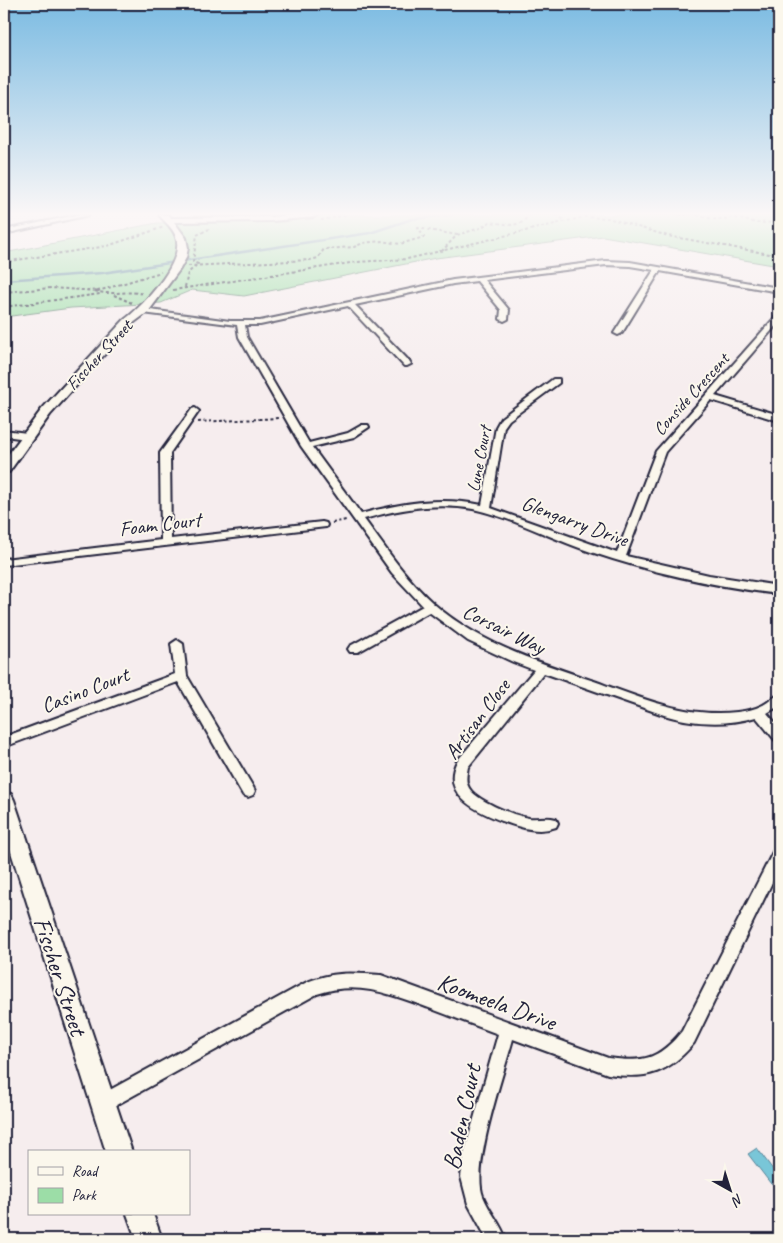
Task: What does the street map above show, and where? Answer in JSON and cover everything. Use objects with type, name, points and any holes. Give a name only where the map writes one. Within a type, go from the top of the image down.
[{"type":"street","name":"Fischer Street","points":[[4,469],[27,436],[172,273]]},
{"type":"street","points":[[139,308],[241,324],[260,323],[479,279],[522,273]]},
{"type":"street","points":[[618,333],[655,273]]},
{"type":"street","points":[[681,273],[779,290]]},
{"type":"street","points":[[479,279],[505,310],[504,318]]},
{"type":"street","points":[[350,304],[407,364]]},
{"type":"street","name":"Conside Crescent","points":[[620,558],[661,452],[779,318]]},
{"type":"street","name":"Corsair Way","points":[[241,324],[243,337],[288,418],[358,518],[414,592],[430,608],[472,638],[542,668],[685,716],[723,717],[759,712],[779,700]]},
{"type":"street","name":"Lune Court","points":[[486,509],[500,427],[505,418],[556,381]]},
{"type":"street","points":[[710,396],[779,418]]},
{"type":"street","points":[[166,541],[165,454],[195,411]]},
{"type":"street","points":[[306,446],[352,435],[365,428]]},
{"type":"street","points":[[4,434],[27,436]]},
{"type":"street","name":"Glengarry Drive","points":[[358,518],[392,508],[417,504],[458,504],[486,509],[620,558],[678,572],[779,590]]},
{"type":"street","name":"Foam Court","points":[[4,562],[166,541],[322,525]]},
{"type":"street","points":[[354,649],[430,608]]},
{"type":"street","points":[[177,644],[181,676],[248,790]]},
{"type":"street","name":"Artisan Close","points":[[542,668],[462,766],[458,775],[460,785],[465,794],[484,808],[530,824],[550,822]]},
{"type":"street","name":"Casino Court","points":[[4,742],[181,676]]},
{"type":"street","points":[[759,712],[779,736]]},
{"type":"street","name":"Fischer Street","points":[[4,800],[118,1150]]},
{"type":"street","name":"Koomeela Drive","points":[[103,1103],[295,996],[331,981],[366,980],[381,983],[608,1066],[625,1070],[646,1069],[664,1062],[678,1051],[688,1037],[779,854]]},
{"type":"street","name":"Baden Court","points":[[497,1239],[474,1198],[470,1177],[473,1154],[507,1030]]},
{"type":"street","points":[[141,1216],[148,1239]]},
{"type":"path","points":[[4,292],[50,288],[95,291],[116,288],[151,273]]},
{"type":"path","points":[[185,287],[185,278],[188,273]]},
{"type":"path","points":[[4,307],[136,291],[162,296],[167,292],[185,287],[281,273]]},
{"type":"path","points":[[95,291],[101,294]]},
{"type":"path","points":[[114,295],[128,304],[139,308]]},
{"type":"path","points":[[186,423],[288,418]]},
{"type":"path","points":[[322,525],[358,518]]},
{"type":"green space","points":[[4,273],[360,273],[244,296],[192,290],[161,303],[71,308],[4,317]]},
{"type":"water","points":[[757,1148],[779,1178],[771,1184],[748,1154]]},
{"type":"waterway","points":[[4,280],[102,273]]}]
